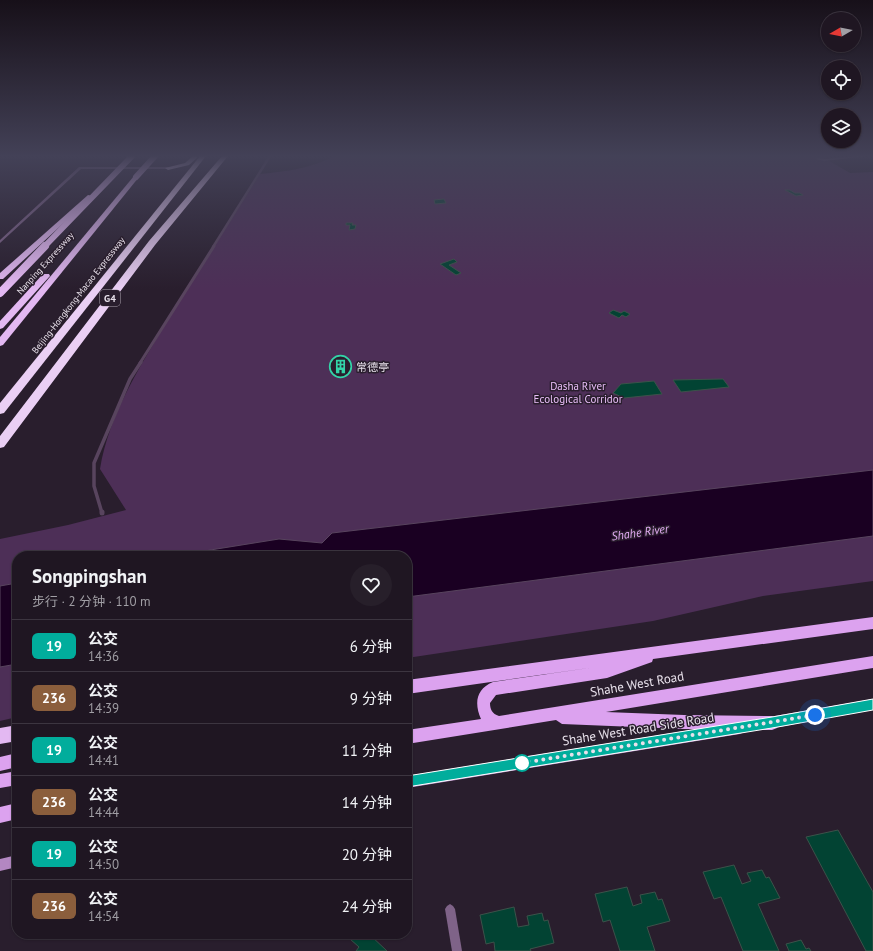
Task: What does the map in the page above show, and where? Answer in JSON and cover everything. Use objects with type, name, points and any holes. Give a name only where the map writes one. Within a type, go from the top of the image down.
[{"type":"highway","points":[[0,277],[86,200]]},
{"type":"highway","points":[[0,293],[89,200]]},
{"type":"highway","name":"Nanping Expressway","points":[[0,326],[115,200]]},
{"type":"highway","points":[[0,343],[117,200]]},
{"type":"highway","name":"Beijing-Hongkong-Macao Expressway","points":[[0,410],[166,200]]},
{"type":"highway","name":"G4","points":[[0,444],[152,243],[188,200]]},
{"type":"highway","points":[[0,736],[12,734]]},
{"type":"main road","points":[[412,686],[873,622]]},
{"type":"main road","points":[[504,723],[492,721],[484,712],[483,700],[485,695],[493,689],[607,672],[666,651]]},
{"type":"main road","name":"Shahe West Road","points":[[412,736],[504,723],[768,678],[873,662]]},
{"type":"main road","name":"Shahe West Road Side Road","points":[[412,781],[772,723],[873,704]]},
{"type":"main road","points":[[540,717],[684,722],[772,723]]},
{"type":"main road","points":[[0,764],[12,761]]},
{"type":"main road","points":[[0,781],[12,779]]},
{"type":"main road","points":[[0,815],[12,812]]},
{"type":"main road","points":[[0,864],[12,862]]},
{"type":"lane","points":[[0,242],[45,200]]},
{"type":"lane","points":[[450,909],[457,951]]},
{"type":"green space","name":"Dasha River Ecological Corridor","points":[[243,200],[873,200],[873,581],[763,596],[653,621],[412,657],[412,551],[12,551],[12,718],[0,721],[0,539],[68,525],[126,510],[100,469],[104,449],[118,409],[127,390],[169,318]]},
{"type":"water","name":"Shahe River","points":[[873,470],[873,536],[412,596],[412,551],[204,551],[279,539],[322,543],[332,533]]},
{"type":"water","points":[[12,584],[12,665],[0,667],[0,586]]},
{"type":"building","points":[[434,200],[445,200],[446,203],[435,204]]},
{"type":"building","points":[[346,223],[353,223],[352,225],[356,225],[355,229],[349,230],[350,225],[346,225]]},
{"type":"building","points":[[454,259],[457,262],[449,265],[461,273],[456,275],[440,264]]},
{"type":"building","points":[[613,310],[621,313],[624,311],[630,314],[626,317],[622,315],[619,318],[609,313]]},
{"type":"building","name":"常德亭","points":[[342,361],[350,366],[341,372],[333,367]]},
{"type":"building","points":[[723,379],[729,387],[681,392],[673,380]]},
{"type":"building","points":[[654,381],[662,394],[624,398],[613,393],[621,384]]},
{"type":"building","points":[[838,830],[873,892],[873,951],[866,951],[806,837]]},
{"type":"building","points":[[734,865],[742,884],[751,881],[747,873],[762,870],[766,878],[769,877],[780,898],[758,904],[779,951],[743,951],[721,897],[714,899],[703,872]]},
{"type":"building","points":[[627,887],[633,906],[642,903],[640,895],[655,892],[658,900],[662,899],[670,921],[647,927],[655,951],[620,951],[610,920],[603,922],[595,894]]},
{"type":"building","points":[[514,907],[518,927],[529,925],[527,916],[542,913],[544,921],[548,920],[554,943],[530,949],[531,951],[495,951],[494,942],[486,944],[480,915]]},
{"type":"building","points":[[350,939],[374,939],[387,951],[356,951],[359,947]]},
{"type":"building","points":[[801,940],[806,949],[809,948],[811,951],[789,951],[786,944]]},
{"type":"waterway","points":[[213,247],[242,200]]},
{"type":"waterway","points":[[140,363],[214,246]]},
{"type":"waterway","points":[[102,512],[94,486],[94,463],[130,379],[141,362]]},
{"type":"bus line","name":"19","points":[[412,781],[772,723],[873,704]]},
{"type":"place","name":"常德亭","points":[[341,367]]},
{"type":"route","points":[[522,763],[815,715]]}]
